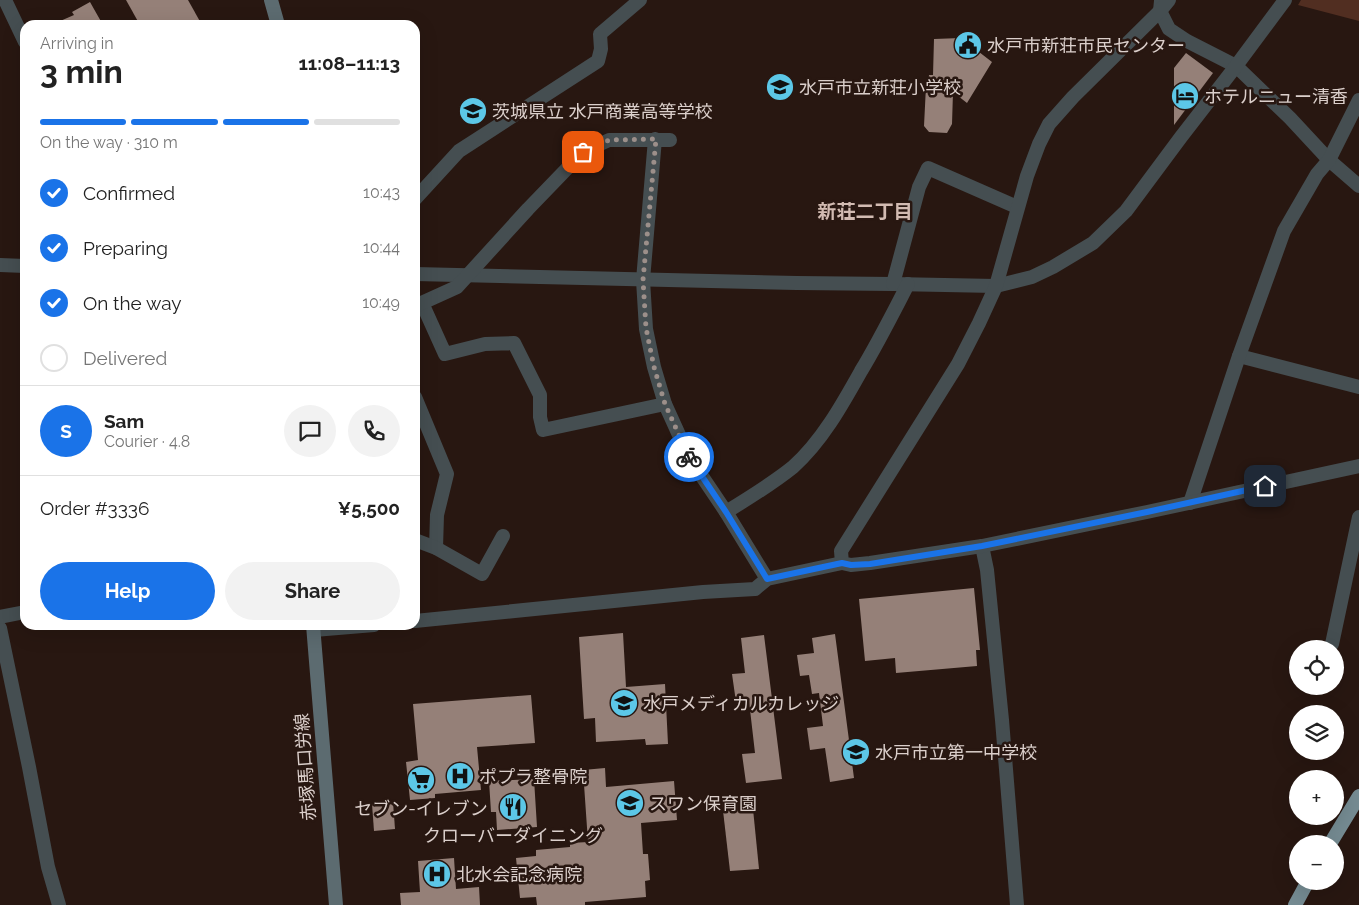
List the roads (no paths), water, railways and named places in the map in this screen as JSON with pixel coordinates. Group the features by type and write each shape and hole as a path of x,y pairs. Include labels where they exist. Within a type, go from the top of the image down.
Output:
{"highway":[{"path":"1335,835 1359,796"},
{"path":"1295,905 1303,890"}],"main road":[{"path":"271,0 277,20"},
{"name":"赤塚馬口労線","path":"313,630 336,905"}],"street":[{"path":"5,0 20,32"},
{"path":"420,194 459,151 598,61 601,49 600,34 640,0"},
{"path":"420,274 797,284 996,286 1032,277 1054,267 1093,243 1126,211 1285,0"},
{"path":"1163,4 1170,29 1187,41 1236,66 1290,118 1329,160 1359,186"},
{"path":"842,563 841,551 958,364 979,323 996,286 1027,176 1049,124 1163,4"},
{"path":"1190,503 1239,356 1284,232 1317,174 1329,160 1359,100"},
{"path":"656,139 643,280 646,328 654,367 665,404 689,457 726,512 767,579"},
{"path":"420,304 457,287 583,152 609,140 670,140"},
{"path":"893,284 919,187 928,168 1018,207"},
{"path":"0,265 20,266"},
{"path":"726,512 773,482 793,466 824,432 841,408 908,284"},
{"path":"420,309 445,354 485,344 514,343 540,395 540,417 543,430 665,404"},
{"path":"1239,356 1359,387"},
{"path":"420,409 447,474 437,515 436,548"},
{"path":"420,620 703,592 755,589 767,579 842,563 851,565 870,564 982,546 1359,466"},
{"path":"1333,640 1359,517"},
{"path":"420,542 436,548 482,574 504,536"},
{"path":"982,546 987,570 1017,905"},
{"path":"0,617 20,613"},
{"path":"0,628 48,867 58,905"}],"place":[{"name":"水戸市新荘市民センター","path":"968,45"},
{"name":"水戸市立新荘小学校","path":"780,87"},
{"name":"ホテルニュー清香","path":"1185,96"},
{"name":"茨城県立 水戸商業高等学校","path":"473,111"},
{"name":"水戸メディカルカレッジ","path":"624,703"},
{"name":"水戸市立第一中学校","path":"856,752"},
{"name":"ポプラ整骨院","path":"460,776"},
{"name":"セブン-イレブン","path":"421,780"},
{"name":"スワン保育園","path":"630,803"},
{"name":"クローバーダイニング","path":"513,807"},
{"name":"北水会記念病院","path":"437,874"}],"district":[{"name":"新荘二丁目","path":"865,211"}]}
